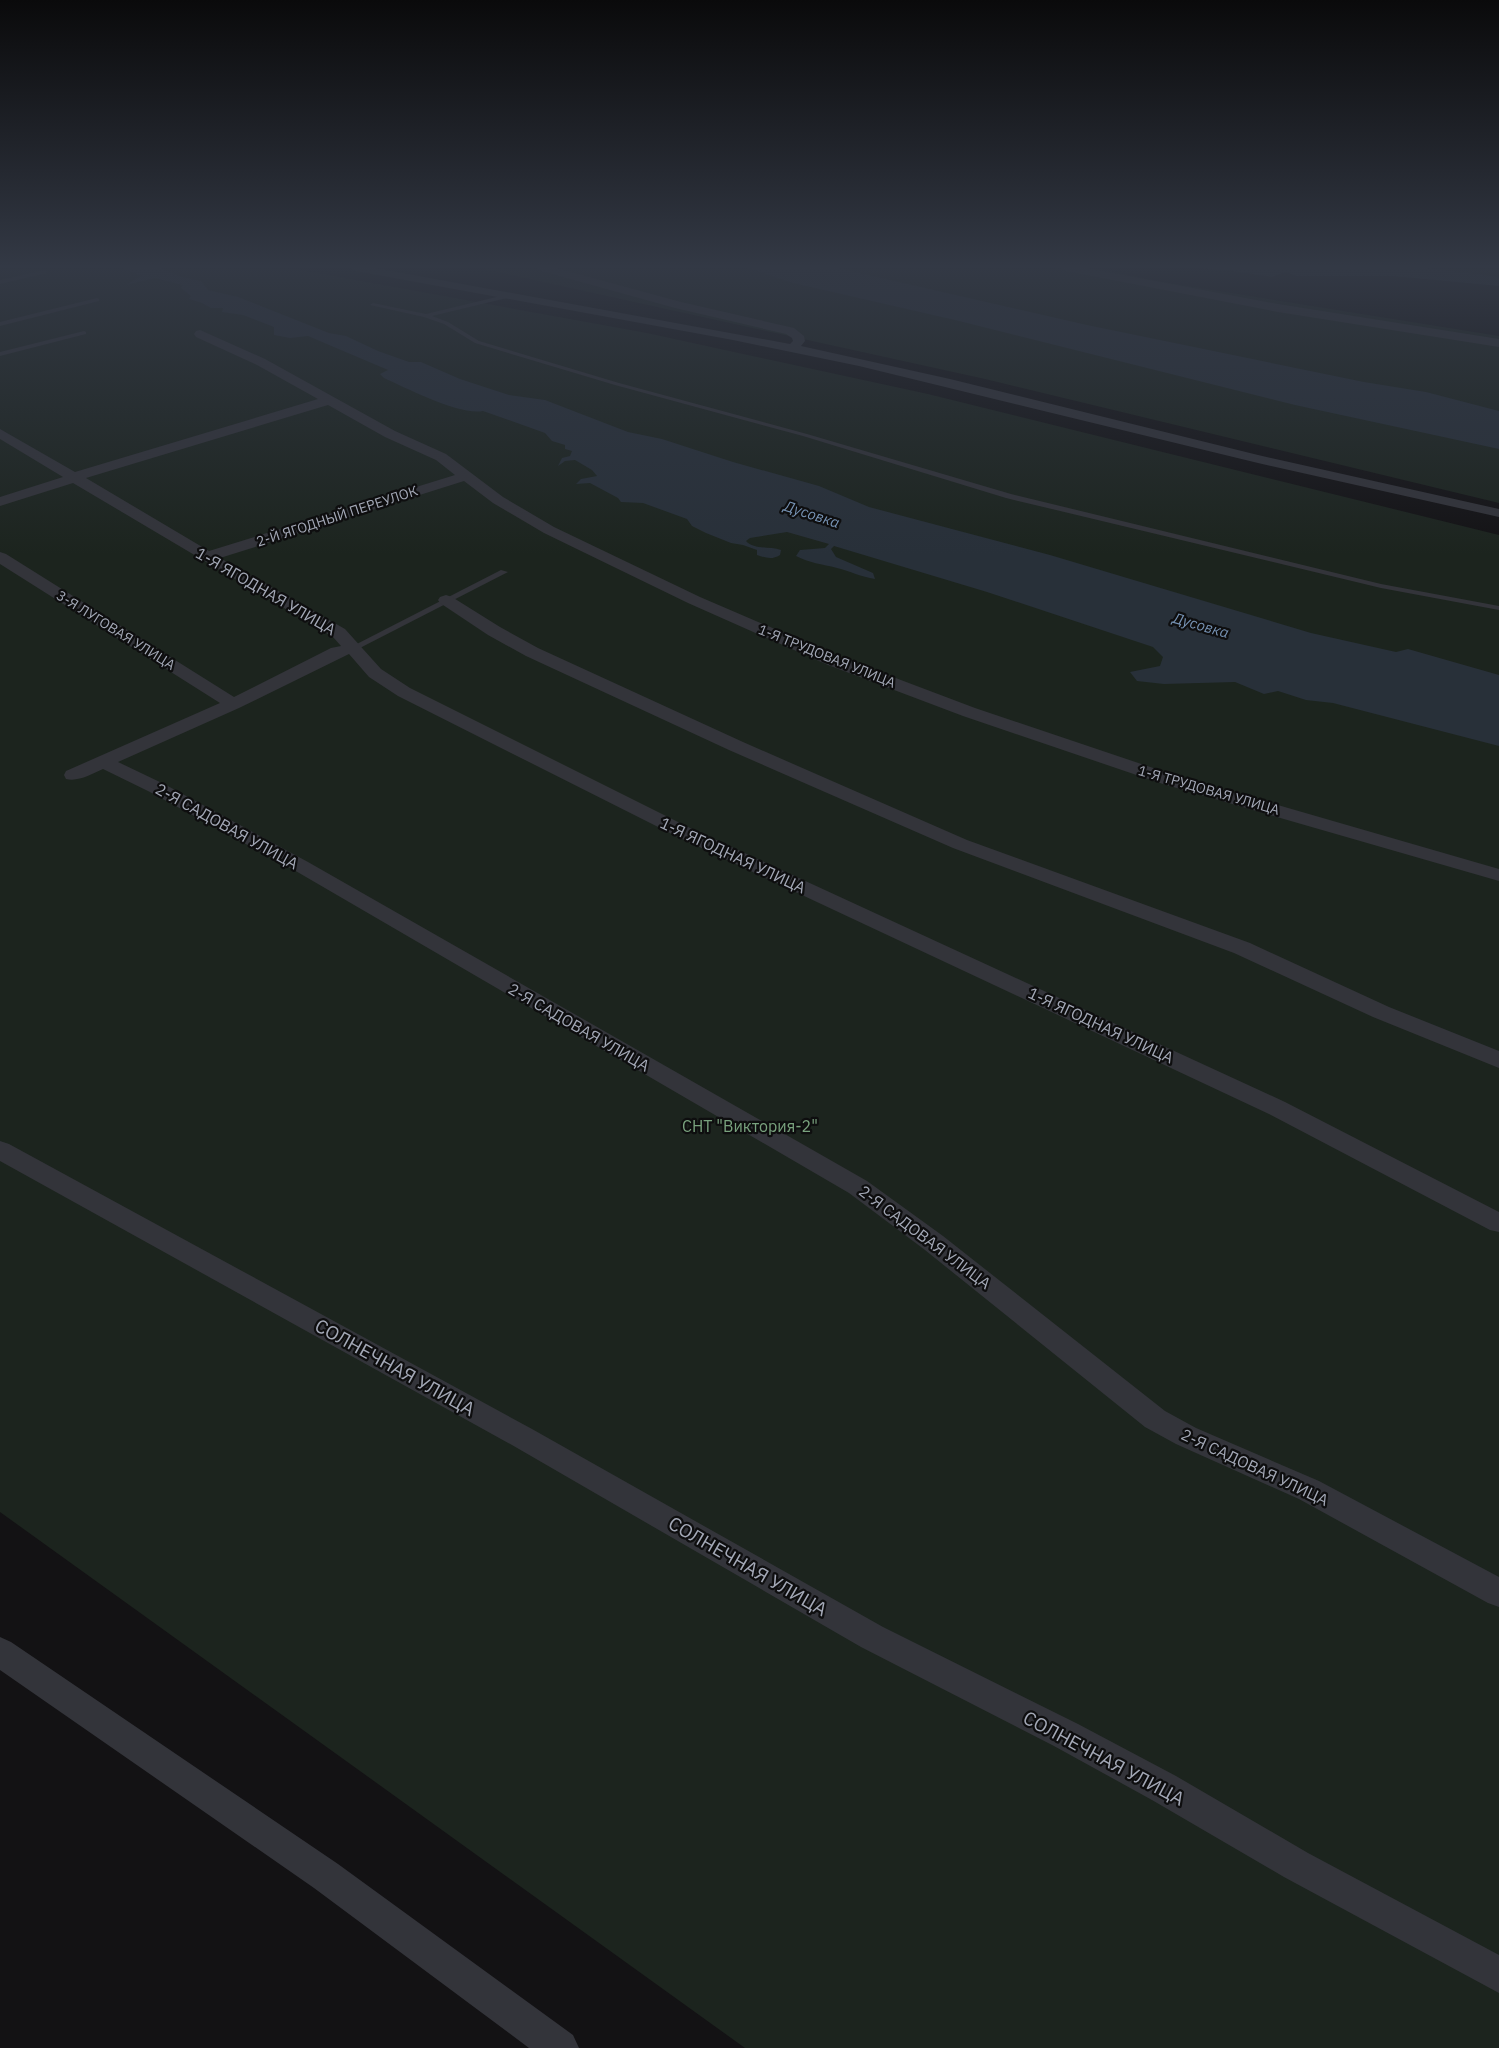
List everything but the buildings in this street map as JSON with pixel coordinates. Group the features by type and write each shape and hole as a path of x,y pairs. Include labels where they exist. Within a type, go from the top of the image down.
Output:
{"street":[{"name":"1-Я ТРУДОВАЯ УЛИЦА","path":"264,364 390,434 440,457 498,500 550,530 622,566 759,629 843,664 968,712 1170,780 1499,875"},
{"path":"864,364 943,381 1223,451 1499,513"},
{"path":"0,502 329,400"},
{"name":"1-Я ЯГОДНАЯ УЛИЦА","path":"0,433 73,478 339,633 375,673 404,692 681,831 1277,1108 1499,1223"},
{"name":"2-Й ЯГОДНЫЙ ПЕРЕУЛОК","path":"208,557 466,476"},
{"name":"3-Я ЛУГОВАЯ УЛИЦА","path":"0,557 233,704"},
{"path":"446,600 494,631 532,652 736,746 960,844 1242,948 1381,1012 1499,1060"},
{"path":"73,775 233,704 337,652 353,648"},
{"name":"2-Я САДОВАЯ УЛИЦА","path":"104,762 157,788 301,866 858,1187 906,1220 978,1276 1155,1419 1186,1436 1309,1490 1499,1593"},
{"name":"СОЛНЕЧНАЯ УЛИЦА","path":"0,1150 522,1437 872,1637 1066,1735 1164,1788 1296,1865 1499,1975"},
{"path":"0,1652 326,1876 560,2048"}],"lane":[{"path":"550,364 635,389 805,435 1001,494 1380,586 1499,608"},
{"path":"353,648 504,572"}],"green space":[{"name":"СНТ \"Виктория-2\"","path":"0,364 788,364 928,394 1499,535 1499,2048 745,2048 0,1512"},
{"path":"915,364 1499,364 1499,503"}],"water":[{"name":"Дусовка","path":"373,364 425,364 460,379 509,395 545,400 628,432 662,439 733,462 819,486 869,507 1050,555 1311,633 1396,652 1408,649 1499,675 1499,746 1333,703 1306,700 1278,691 1264,694 1235,682 1164,684 1137,681 1130,672 1160,666 1163,657 1153,647 987,592 834,546 831,549 836,557 873,573 875,579 806,560 796,556 800,550 825,548 829,544 787,532 750,538 746,541 753,546 781,550 780,555 774,558 757,555 757,550 731,543 706,533 692,526 687,519 643,503 621,502 618,498 590,483 576,484 581,479 597,476 592,470 575,460 565,461 558,466 562,458 570,456 572,451 565,449 565,445 552,441 545,433 483,411 461,409 419,394 384,378 380,374 388,370"},
{"path":"1129,364 1274,364 1364,382 1426,392 1499,411 1499,449 1295,405"}]}
